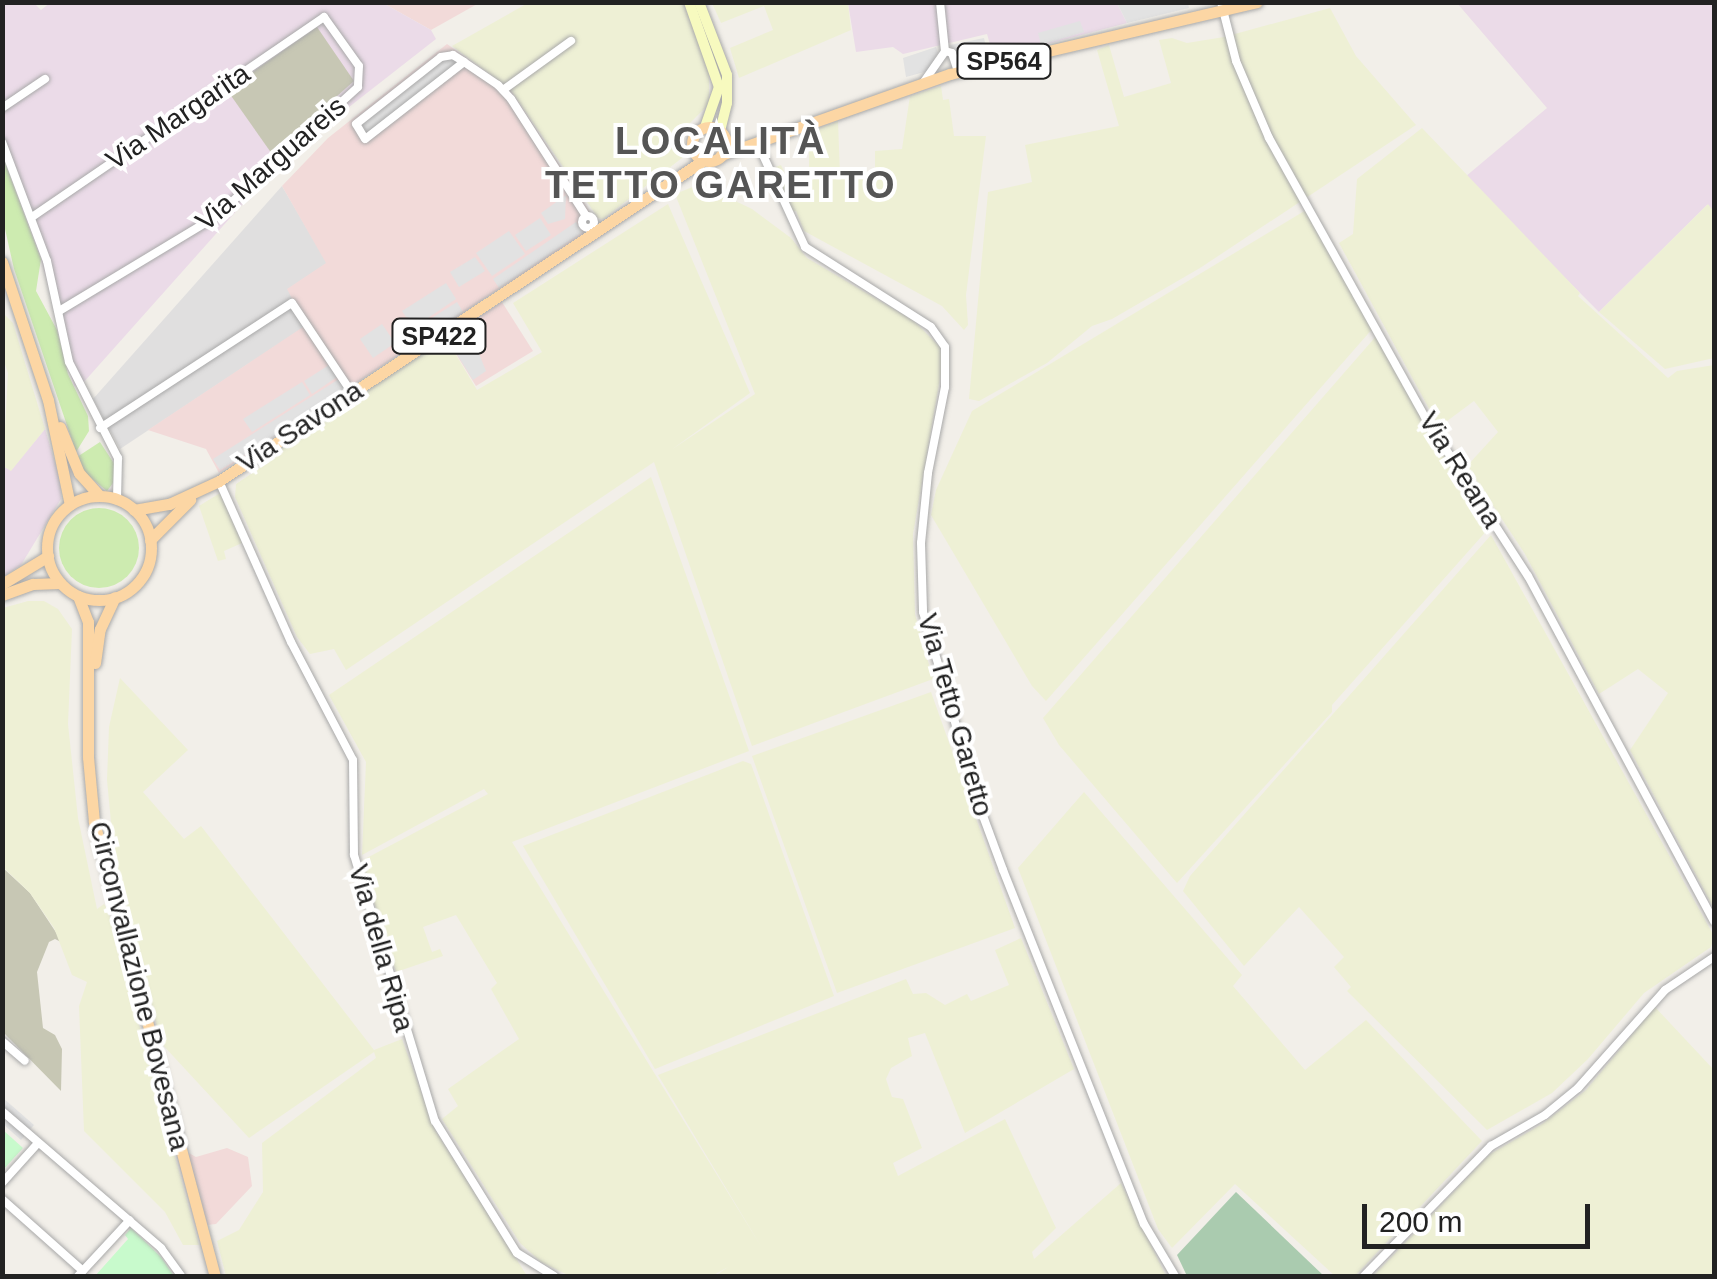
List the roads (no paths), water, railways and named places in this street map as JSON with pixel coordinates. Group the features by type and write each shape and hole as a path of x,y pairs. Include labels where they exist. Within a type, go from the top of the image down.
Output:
{"main road":[{"name":"SP564","path":"722,155 954,72 1222,6 1257,2"},
{"path":"705,127 722,134 722,155"},
{"name":"SP422","path":"693,149 696,133 705,127"},
{"name":"SP564","path":"722,134 757,142"},
{"path":"693,149 704,160"},
{"name":"Via Savona","path":"670,180 693,149"},
{"name":"SP422","path":"704,160 722,155"},
{"name":"Via Savona","path":"134,510 168,504 219,481 704,160"},
{"path":"2,262 63,445 79,473 100,496"},
{"path":"63,445 70,506"},
{"name":"Via Savona","path":"150,540 166,520 205,488"},
{"path":"100,496 117,500 134,510 150,540 145,572 115,597 78,596 60,583 48,556 52,528 70,506 100,496"},
{"path":"2,584 48,556"},
{"path":"2,595 33,584 60,583"},
{"name":"Circonvallazione Bovesana","path":"78,596 88,622 88,757 106,880 214,1276"},
{"name":"Circonvallazione Bovesana","path":"91,692 100,630 115,597"}],"street":[{"name":"SP422","path":"689,2 719,87 705,127"},
{"path":"699,2 726,76 722,134"},
{"path":"940,2 942,55 954,72"},
{"name":"Via Reana","path":"1222,6 1236,61 1269,138 1426,416 1528,576 1714,921"},
{"name":"Via Margarita","path":"32,217 324,16"},
{"name":"Via Marguareis","path":"59,311 215,218 358,87 359,66 324,16"},
{"path":"503,90 570,41"},
{"path":"464,62 365,140 356,124 441,57 453,55 464,62 503,90 586,216 594,219 593,230"},
{"path":"923,83 942,55"},
{"path":"2,108 45,79"},
{"path":"2,142 32,217 59,311 62,342 75,378 120,467 117,500"},
{"name":"Via Tetto Garetto","path":"757,142 805,248 931,327 945,347 945,387 928,473 921,542 923,612 973,788 1003,870 1144,1224 1175,1276"},
{"path":"100,428 292,303 352,393"},
{"name":"Via della Ripa","path":"219,481 291,642 352,760 354,855 435,1121 516,1253 554,1276"},
{"path":"1364,1276 1491,1146 1545,1115 1578,1088 1664,990 1714,957"},
{"path":"2,1041 24,1061"},
{"path":"2,1111 162,1248 181,1276"},
{"path":"2,1184 38,1144"},
{"path":"2,1199 81,1274 130,1220"}],"district":[{"name":"LOCALITÀ TETTO GARETTO","path":"721,164"}]}
